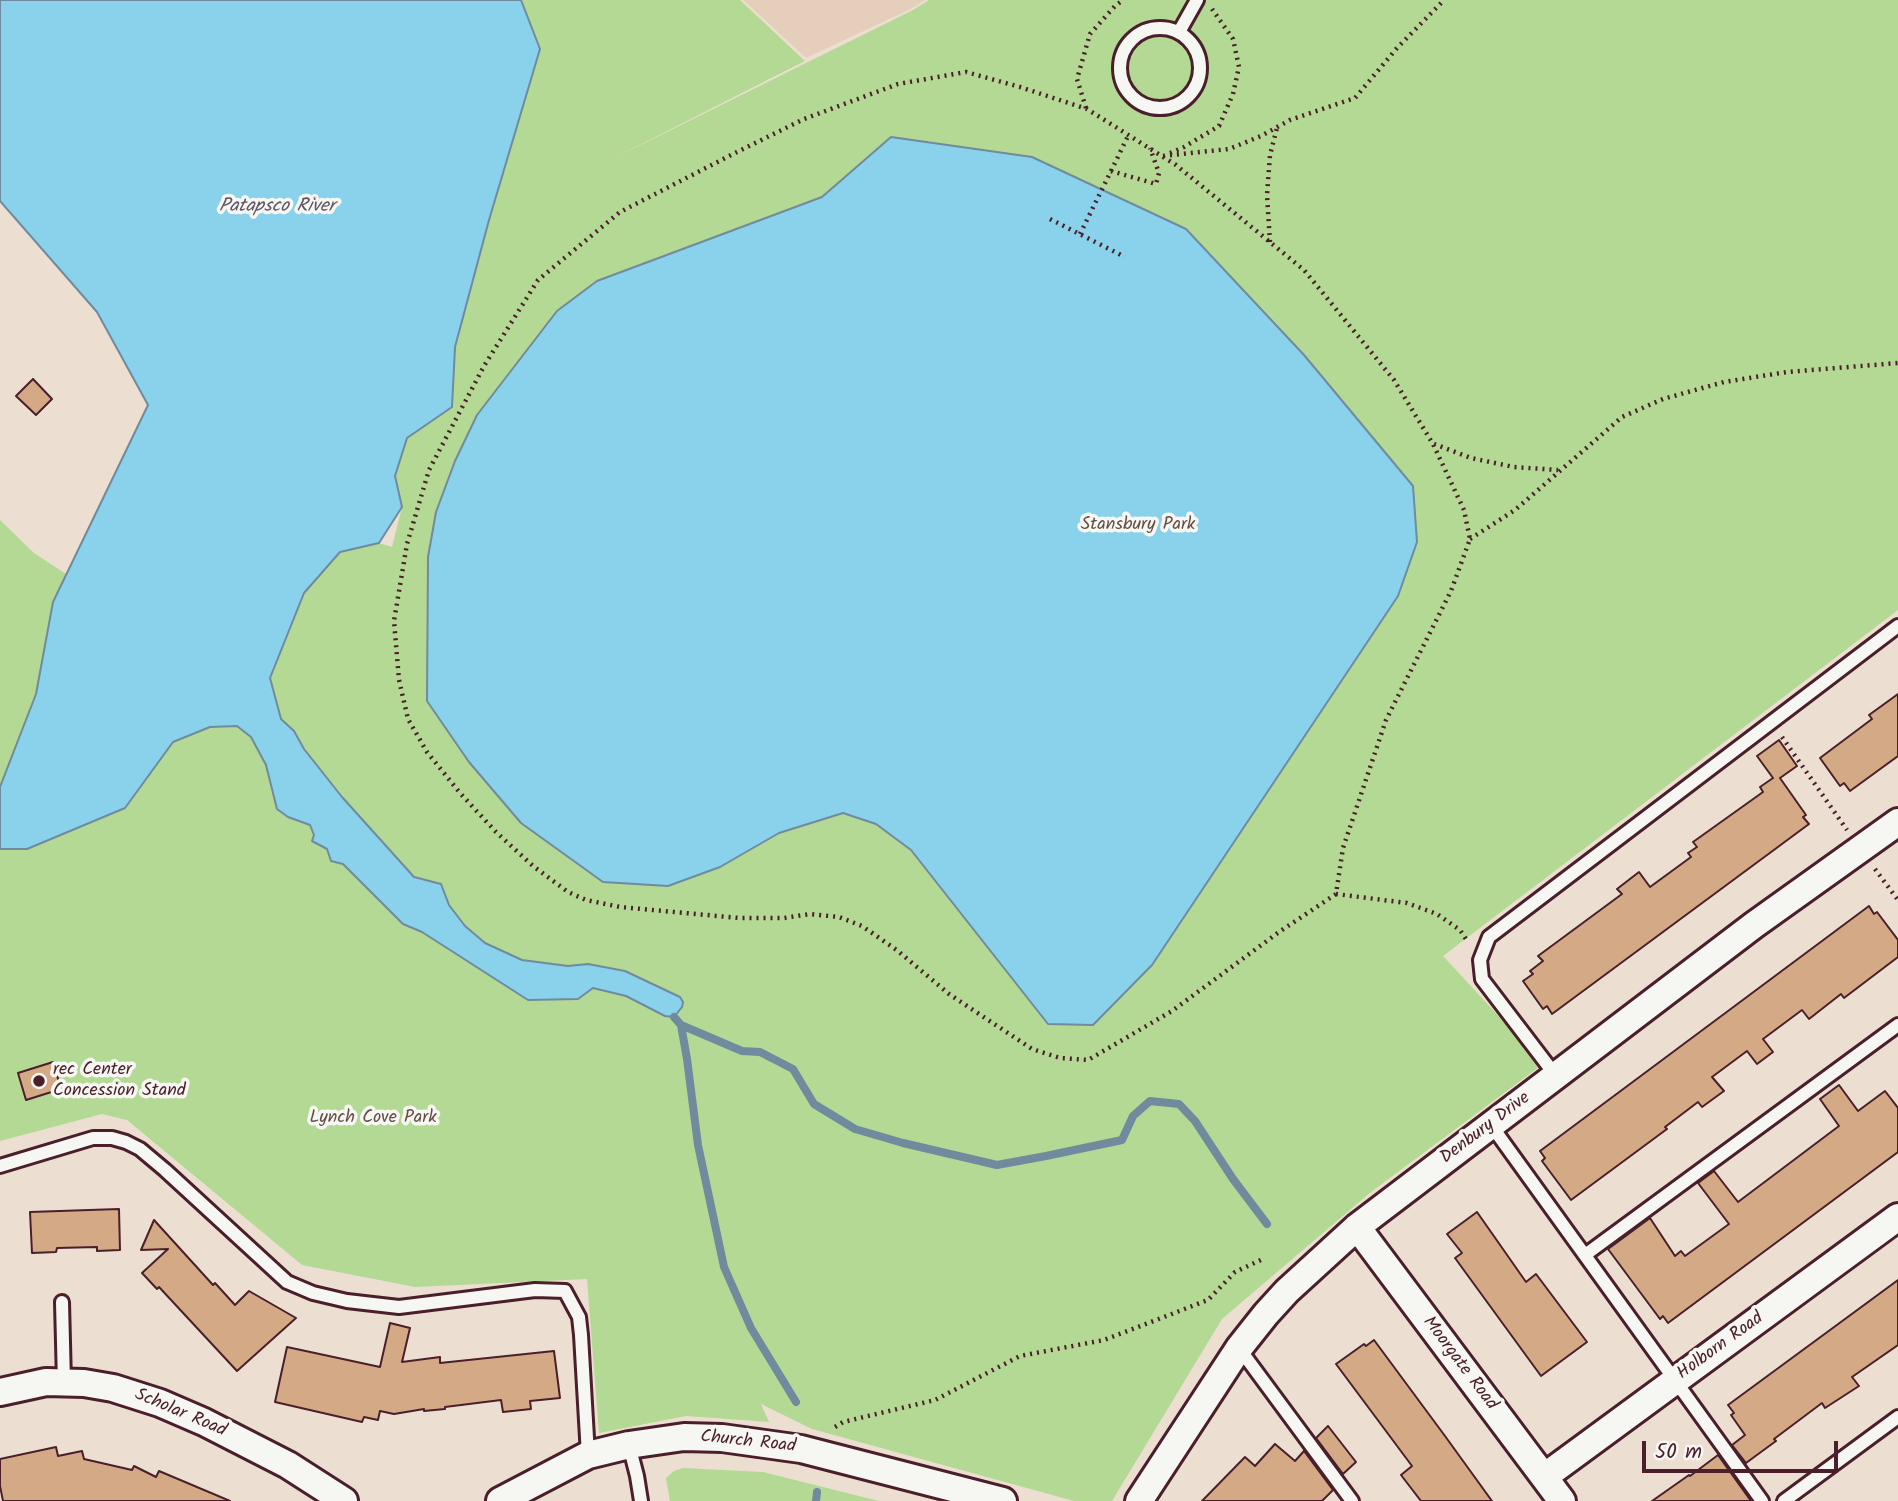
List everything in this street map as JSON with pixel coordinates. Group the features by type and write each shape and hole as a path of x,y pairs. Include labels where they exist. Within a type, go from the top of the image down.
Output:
{"street":[{"name":"Denbury Drive","path":"1139,1501 1239,1348 1266,1314 1287,1291 1357,1227 1743,934 1898,822"},
{"name":"Holborn Road","path":"1544,1476 1898,1217"},
{"name":"Moorgate Road","path":"1357,1227 1562,1501"},
{"name":"Scholar Road","path":"0,1392 46,1382 84,1383 113,1388 160,1403 204,1422 288,1465 344,1501"},
{"name":"Church Road","path":"500,1501 588,1455 629,1445 684,1437 776,1444 825,1454 1003,1501"}],"lane":[{"path":"1179,32 1201,2"},
{"path":"1154,28 1179,32 1193,43 1200,59 1200,76 1193,92 1172,107 1154,108 1138,102 1122,81 1120,64 1125,47 1137,34 1154,28"},
{"path":"1556,1076 1482,979 1480,960 1489,937 1898,626"},
{"path":"1585,1255 1898,1024"},
{"path":"1491,1125 1762,1501"},
{"path":"0,1166 93,1138 112,1138 126,1142 140,1149 165,1170 287,1282 313,1293 347,1301 399,1307 535,1290 565,1291 579,1317 588,1455"},
{"path":"62,1302 64,1383"},
{"path":"1239,1348 1352,1501"},
{"path":"1784,1501 1898,1417"},
{"path":"629,1445 641,1501"}],"path":[{"path":"1087,109 1077,79 1090,34 1123,0"},
{"path":"1163,156 1229,149 1290,121 1355,97 1397,48 1444,0"},
{"path":"1163,156 1219,127 1233,94 1238,68 1233,39 1212,9 1201,2"},
{"path":"1336,894 1343,848 1386,720 1451,591 1470,539 1464,510 1433,444 1394,380 1304,270 1176,165 1087,109 1020,87 966,72 898,84 804,119 620,212 538,280 484,366 429,470 408,544 394,621 399,680 408,719 427,752 496,832 533,866 568,892 586,900 620,907 692,915 739,918 784,918 810,914 839,916 862,926 898,951 949,994 997,1028 1032,1049 1060,1058 1088,1060 1118,1044 1172,1011 1279,932 1336,894 1407,903 1437,914 1460,930 1480,960"},
{"path":"1270,243 1267,195 1270,155 1277,128"},
{"path":"1080,234 1129,134"},
{"path":"1111,171 1156,184 1160,173 1150,148"},
{"path":"1050,219 1125,257"},
{"path":"1470,539 1515,510 1622,417 1663,399 1724,382 1787,372 1898,363"},
{"path":"1433,444 1514,467 1559,471"},
{"path":"1772,722 1898,900"},
{"path":"835,1427 844,1422 935,1400 1020,1356 1104,1340 1208,1300 1235,1272 1263,1259"}],"shaded area":[{"path":"743,0 925,0 806,58"}],"green space":[{"name":"Stansbury Park","path":"522,0 740,0 805,61 608,161 929,0 1898,0 1898,610 1443,956 1543,1064 1371,1192 1222,1319 1112,1501 1074,1501 812,1429 761,1404 769,1422 686,1416 599,1433 587,1279 415,1287 302,1265 127,1120 102,1114 0,1141 0,849 27,849 125,808 173,742 210,727 237,726 251,737 266,765 272,793 288,817 310,825 314,835 312,841 327,849 403,924 422,932 528,1000 592,988 626,996 665,1016 588,964 568,966 522,960 485,943 465,926 449,905 441,884 414,877 342,797 304,749 293,731 281,719 270,678 304,593 340,552 379,543 392,547 402,507 395,476 407,438 452,407 455,347 489,220 540,50"},
{"path":"0,520 34,553 66,574 53,602 36,694 0,787"},
{"path":"683,1468 763,1472 879,1501 670,1501 666,1478"}],"water":[{"name":"Patapsco River","path":"0,0 521,0 540,49 489,220 455,347 452,407 407,438 395,476 402,507 379,543 340,552 304,593 270,678 281,719 294,731 304,749 342,797 414,877 441,884 449,905 465,926 485,943 522,960 568,966 588,964 625,971 680,997 682,1007 674,1017 665,1016 626,996 593,988 578,999 528,1000 422,932 403,924 343,864 331,861 327,849 312,841 314,835 310,825 288,817 277,809 266,765 251,737 237,726 210,727 173,742 125,808 27,849 0,849 0,787 36,694 53,602 148,405 97,312 0,201"},
{"path":"891,137 1032,157 1186,229 1304,355 1413,486 1417,542 1398,596 1152,965 1093,1025 1048,1024 911,850 876,824 843,813 779,833 720,867 668,886 603,882 521,823 469,762 427,701 428,557 436,512 455,461 477,415 557,311 597,281 822,197"}],"building":[{"path":"33,379 52,399 36,415 16,396"},
{"path":"1898,694 1898,756 1850,791 1844,783 1840,786 1820,758 1872,719 1869,715"},
{"path":"1779,740 1797,766 1780,778 1806,815 1803,817 1809,824 1552,1014 1547,1006 1543,1009 1523,981 1533,974 1530,971 1543,961 1538,956 1622,894 1617,889 1639,872 1650,887 1691,857 1688,853 1697,847 1693,842 1763,792 1760,787 1773,778 1757,756"},
{"path":"1869,906 1874,914 1877,912 1898,940 1898,957 1844,998 1841,994 1809,1019 1802,1010 1763,1039 1773,1052 1757,1064 1747,1051 1712,1077 1724,1091 1702,1107 1698,1102 1665,1127 1667,1129 1571,1200 1542,1161 1545,1158 1540,1151"},
{"name":"rec Center Concession Stand","path":"53,1062 61,1089 26,1100 18,1073"},
{"path":"1839,1085 1858,1111 1885,1091 1898,1108 1898,1152 1668,1323 1663,1316 1660,1319 1608,1249 1650,1218 1675,1256 1681,1251 1685,1256 1729,1224 1698,1183 1714,1171 1738,1202 1839,1126 1820,1099"},
{"path":"119,1209 120,1250 97,1251 97,1247 57,1248 56,1252 32,1253 30,1212"},
{"path":"1477,1212 1526,1282 1536,1274 1587,1342 1541,1376 1455,1258 1462,1253 1447,1234"},
{"path":"154,1220 213,1285 215,1283 235,1305 249,1291 296,1318 237,1371 159,1287 157,1289 142,1273 168,1249 141,1250"},
{"path":"1898,1280 1898,1345 1852,1377 1859,1386 1825,1408 1822,1403 1746,1463 1732,1445 1745,1435 1731,1415 1734,1413 1728,1405"},
{"path":"390,1323 410,1328 402,1362 440,1357 440,1363 554,1351 560,1398 530,1401 531,1409 503,1412 501,1400 394,1414 380,1411 378,1420 364,1417 362,1422 275,1402 287,1347 380,1367"},
{"path":"1374,1340 1492,1501 1421,1501 1401,1475 1412,1466 1336,1364"},
{"path":"1328,1426 1356,1462 1343,1474 1316,1438"},
{"path":"1275,1444 1295,1461 1304,1451 1333,1490 1322,1501 1202,1501 1245,1457 1255,1466"},
{"path":"56,1447 58,1456 82,1451 84,1459 132,1470 134,1466 156,1477 159,1471 230,1501 3,1501 0,1459"},
{"path":"1718,1455 1751,1501 1652,1501 1690,1476"}],"waterway":[{"path":"674,1017 681,1025 698,1145 724,1267 751,1328 796,1402"},
{"path":"681,1025 742,1051 760,1052 793,1069 814,1104 855,1129 997,1165 1122,1140 1133,1116 1150,1101 1179,1104 1195,1121 1267,1224"},
{"path":"816,1501 817,1492"}],"place":[{"name":"rec Center Concession Stand","path":"39,1081"}],"park label":[{"name":"Lynch Cove Park","path":"373,1119"}]}
